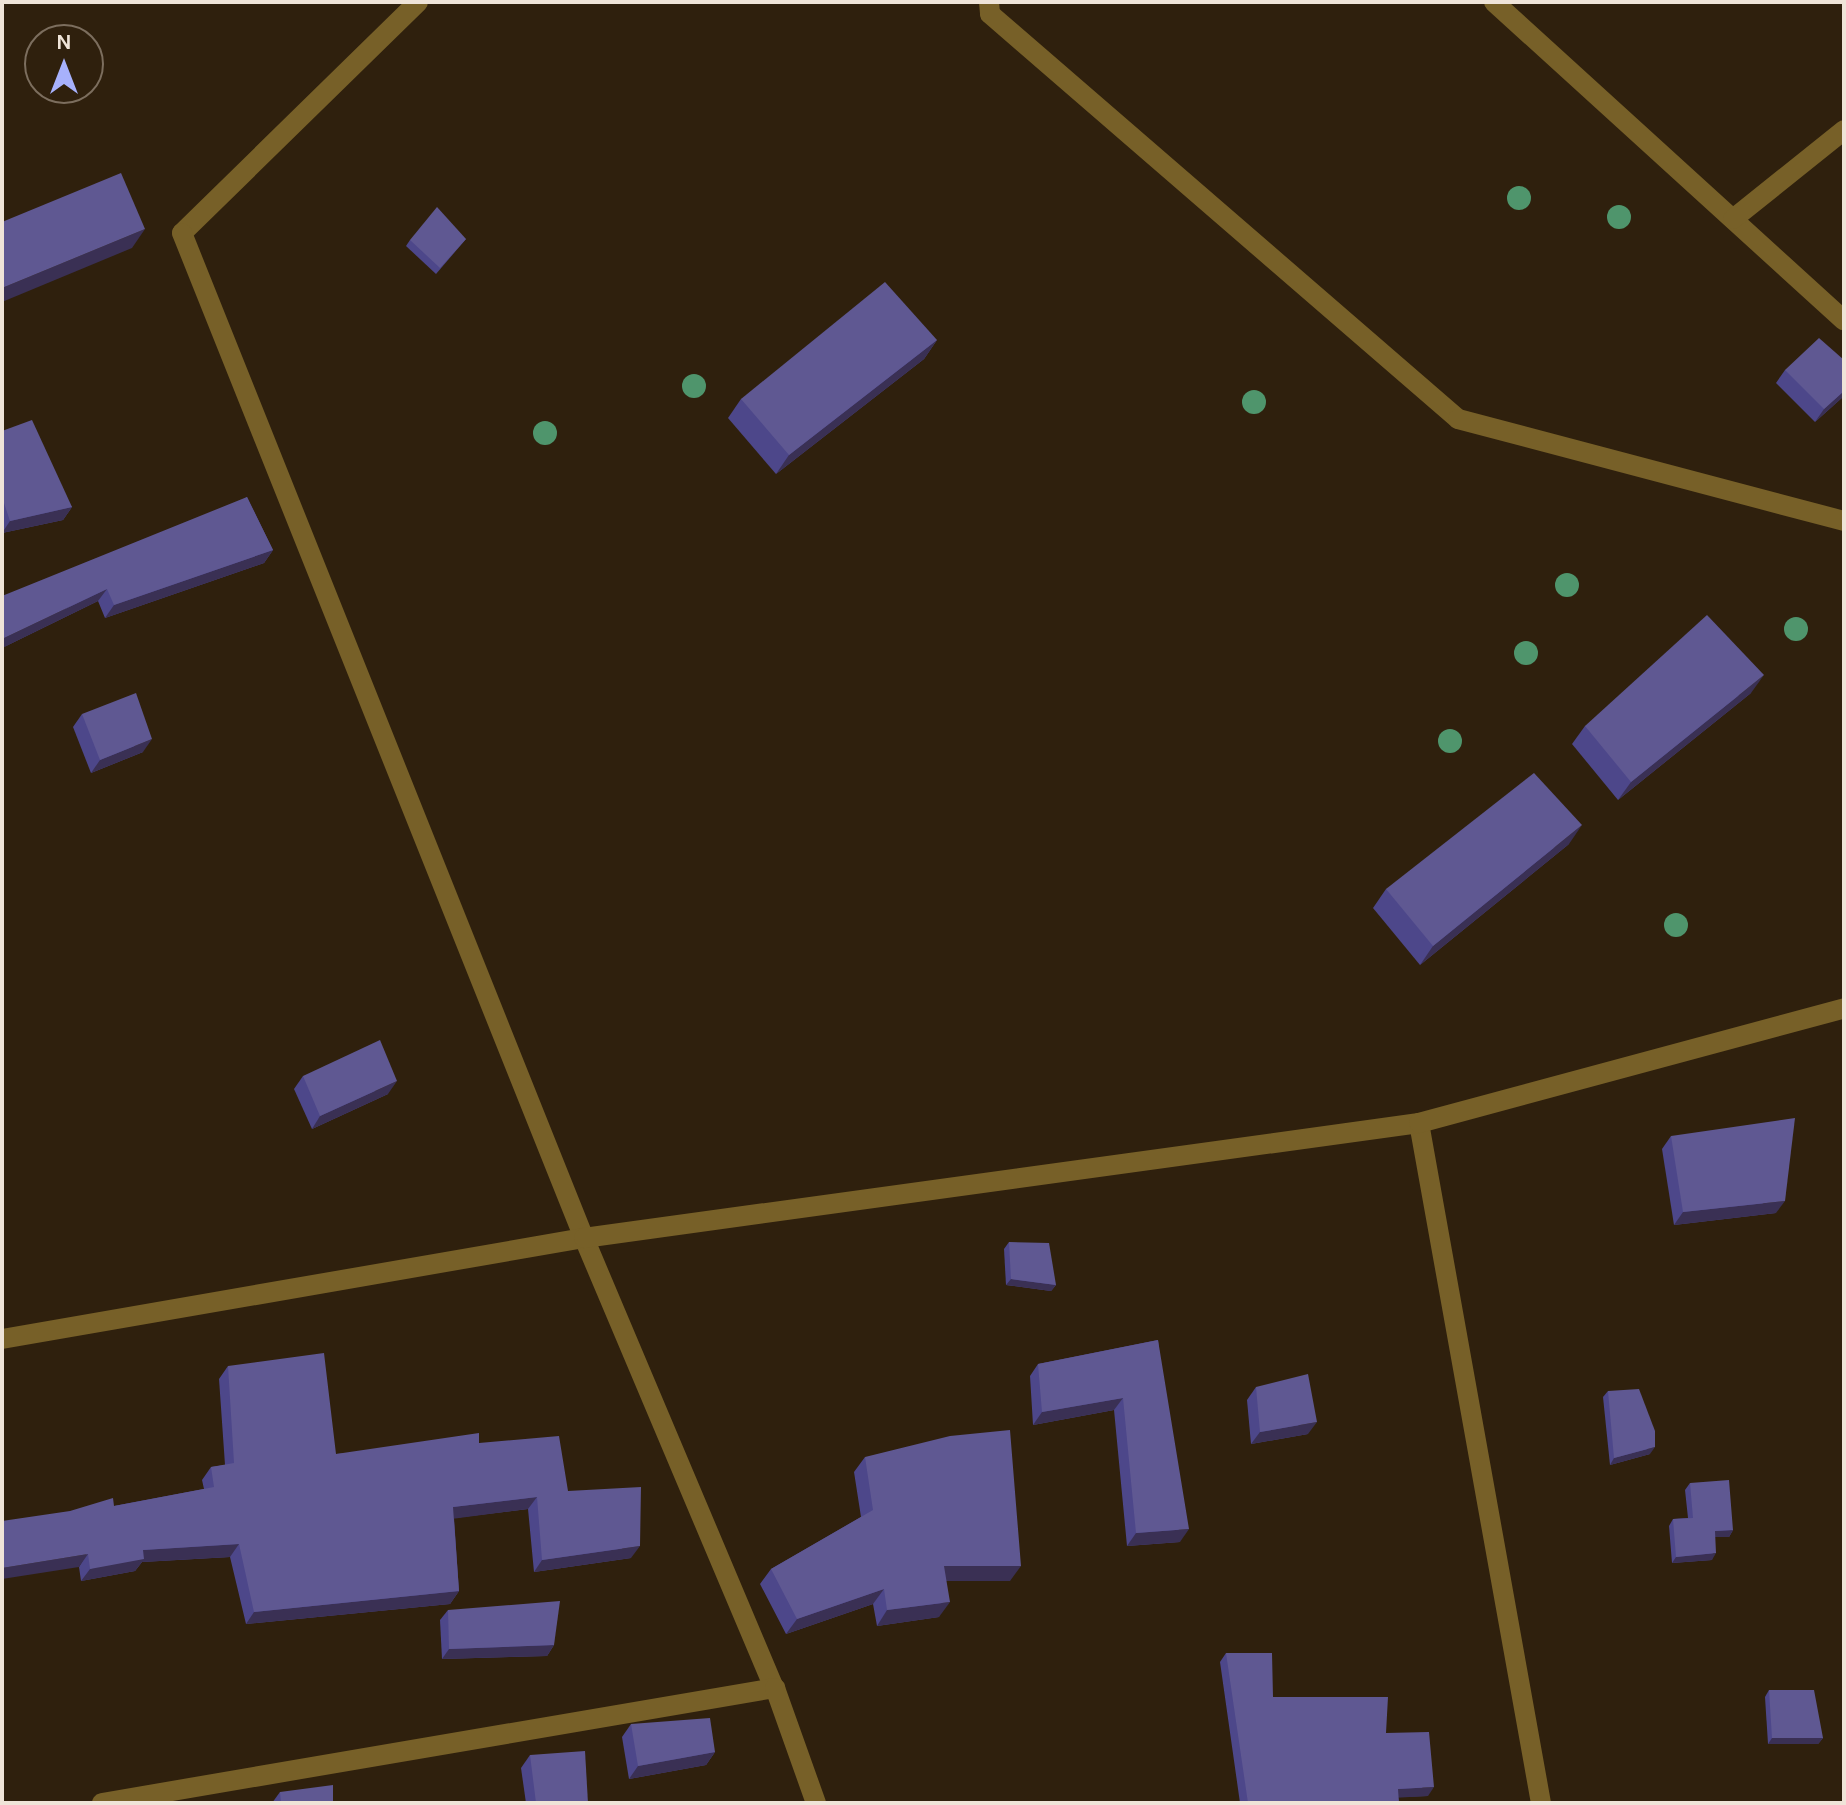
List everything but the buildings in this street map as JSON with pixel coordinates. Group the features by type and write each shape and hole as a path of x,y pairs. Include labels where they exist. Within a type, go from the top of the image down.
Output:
{"street":[{"path":"418,2 182,233 584,1238 774,1688 816,1803"},
{"path":"989,2 990,14 1458,419 1844,521"},
{"path":"1494,2 1844,320"},
{"path":"1733,219 1844,130"},
{"path":"2,1339 584,1238 1419,1123 1844,1008"},
{"path":"1419,1123 1541,1803"},
{"path":"102,1803 774,1688"}]}
